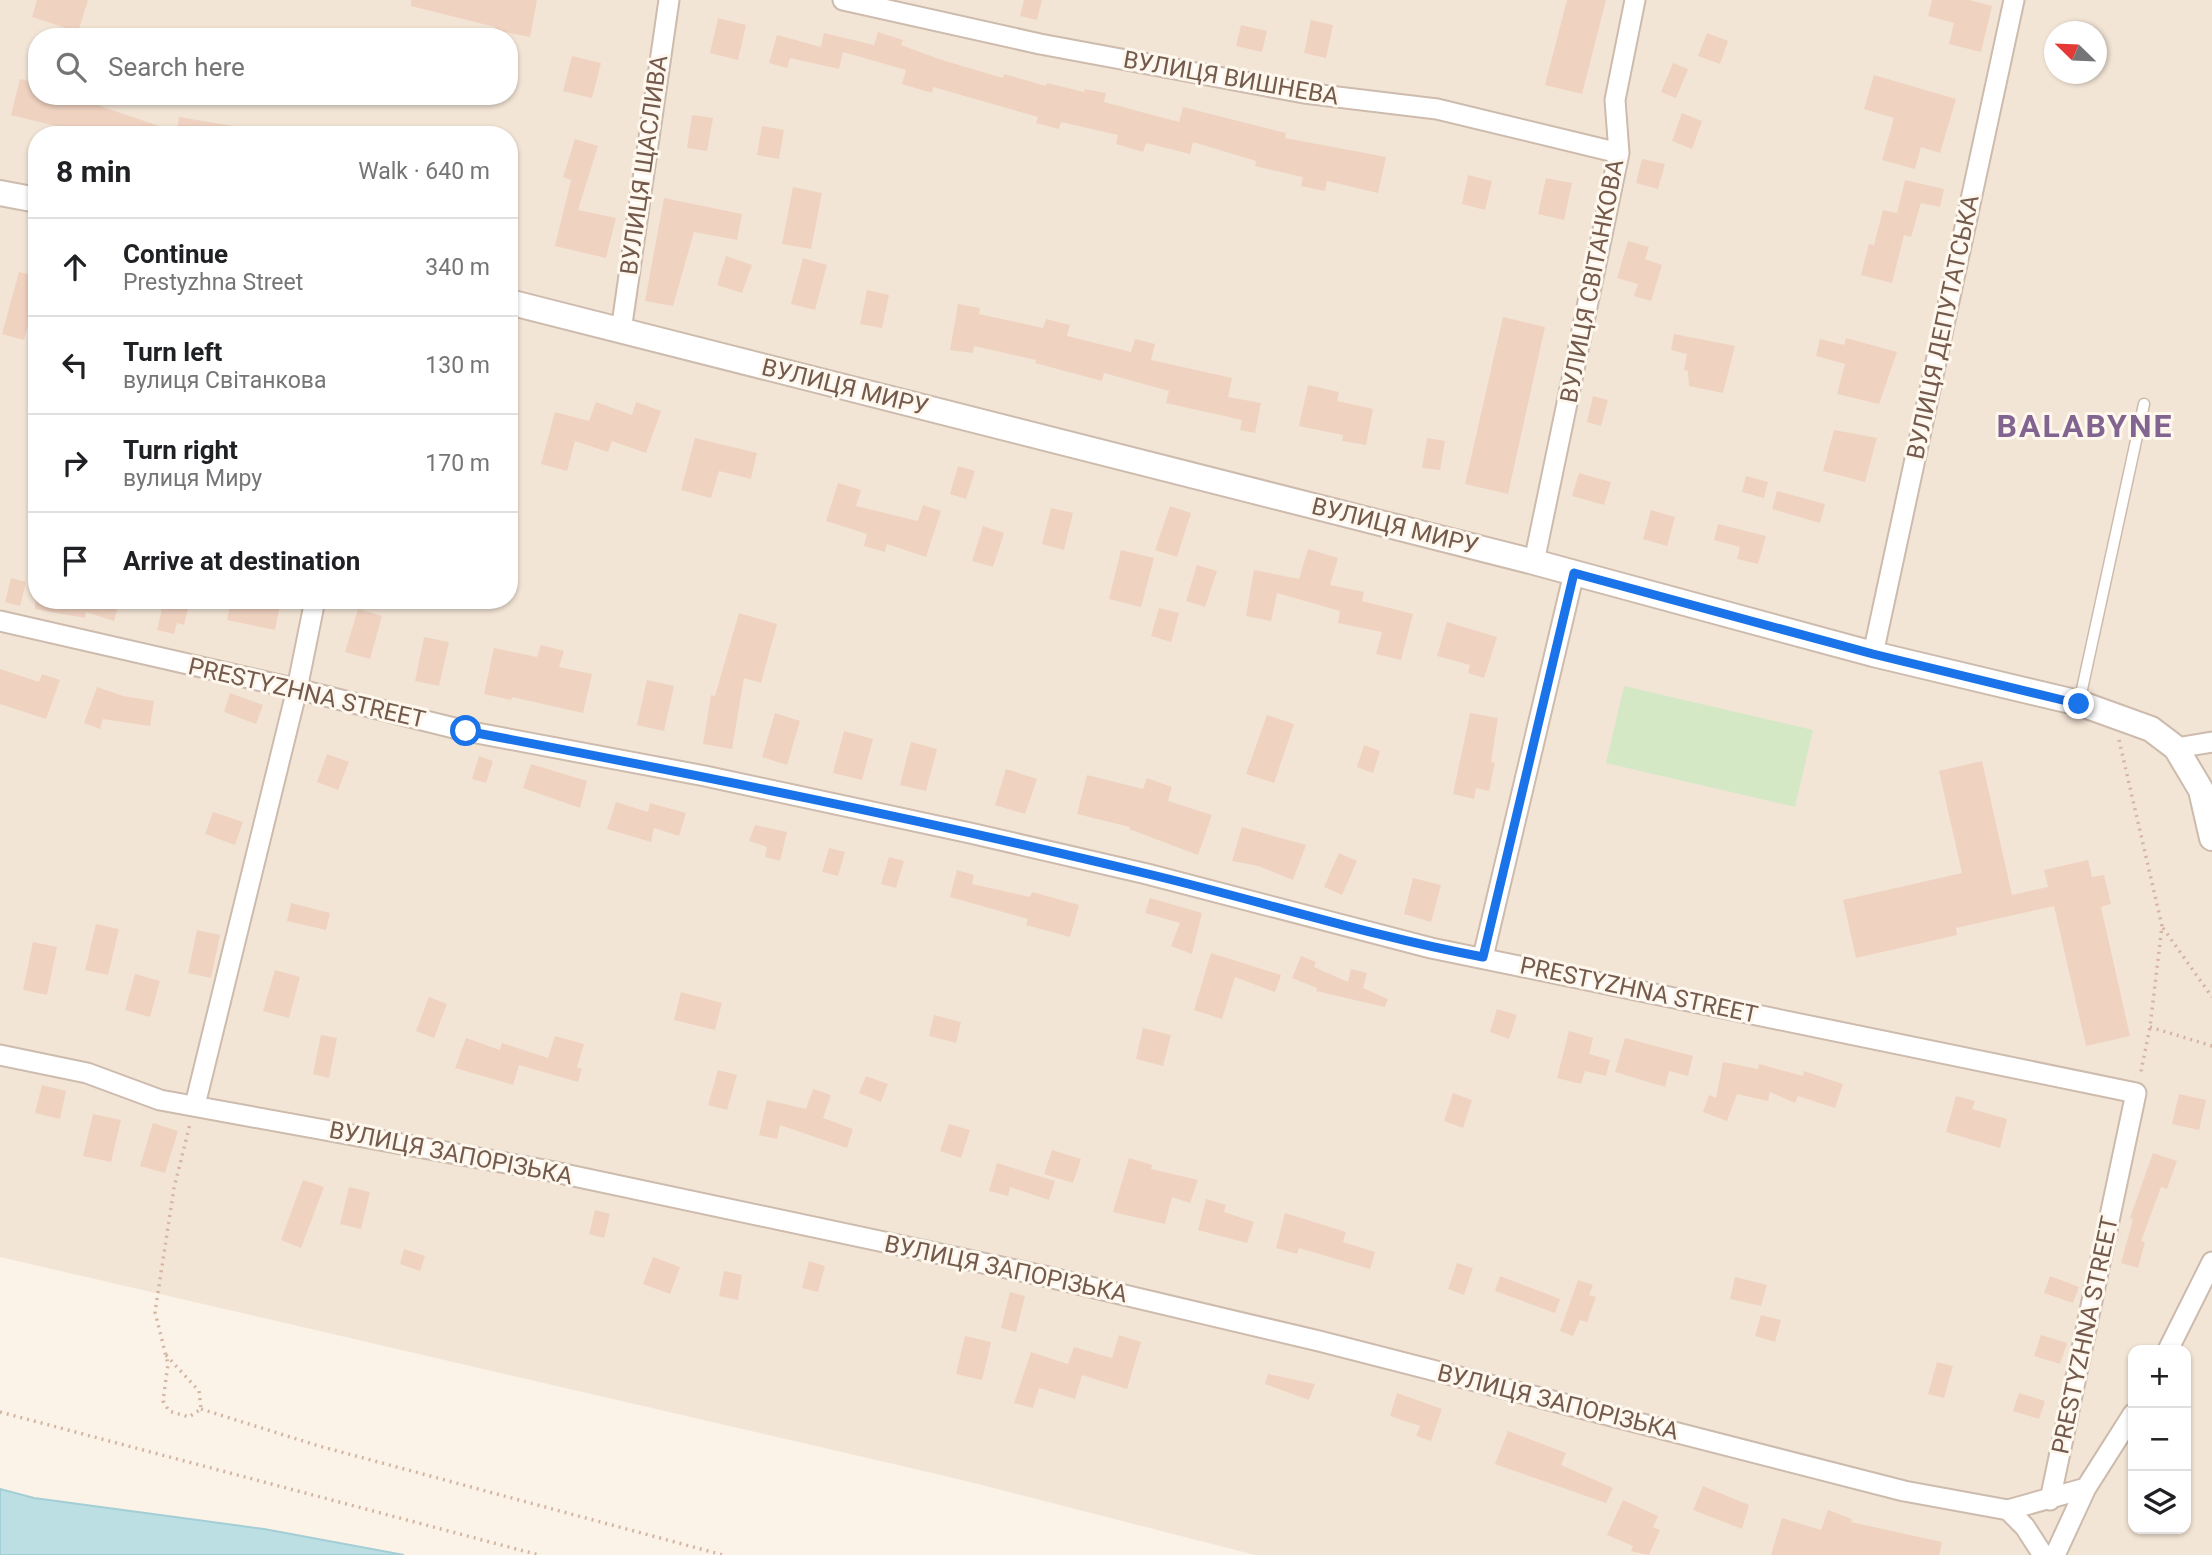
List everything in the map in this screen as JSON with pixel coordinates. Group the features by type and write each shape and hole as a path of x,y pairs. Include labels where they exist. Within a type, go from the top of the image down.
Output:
{"street":[{"name":"ВУЛИЦЯ ЩАСЛИВА","path":"621,331 669,0"},
{"name":"ВУЛИЦЯ ВИШНЕВА","path":"843,0 1040,44 1304,93 1437,109 1619,153"},
{"name":"ВУЛИЦЯ СВІТАНКОВА","path":"1534,562 1619,153 1615,100 1636,0"},
{"name":"ВУЛИЦЯ ДЕПУТАТСЬКА","path":"1873,654 2014,0"},
{"path":"0,193 28,198"},
{"name":"ВУЛИЦЯ МИРУ","path":"518,304 1534,562 1873,654 2079,704 2151,729 2176,748 2201,790 2212,838"},
{"path":"1483,957 1574,573"},
{"path":"195,1105 297,689 313,609"},
{"name":"PRESTYZHNA STREET","path":"0,621 466,731 705,776 970,832 1147,874 1431,948 2136,1093 2050,1500"},
{"path":"2176,748 2212,742"},
{"name":"ВУЛИЦЯ ЗАПОРІЗЬКА","path":"0,1055 86,1073 160,1100 550,1171 1044,1276 1332,1344 1905,1491 2008,1510"},
{"path":"2170,1345 2212,1262"},
{"path":"2055,1555 2086,1488 2128,1422"},
{"path":"2008,1510 2086,1488"},
{"path":"2008,1510 2025,1527 2043,1555"}],"lane":[{"path":"2079,704 2144,404"}],"path":[{"path":"2113,715 2162,926 2150,1027 2136,1093"},
{"path":"2162,926 2212,997"},
{"path":"2150,1027 2212,1046"},
{"path":"195,1105 174,1188 155,1312 169,1364 163,1401 169,1411 189,1417 201,1409"},
{"path":"166,1355 200,1391 201,1409"},
{"path":"201,1409 318,1446 723,1555"},
{"path":"0,1412 324,1495 539,1555"}],"shaded area":[{"path":"0,0 2212,0 2212,1555 1255,1555 958,1479 0,1257"}],"green space":[{"path":"1624,686 1813,730 1795,807 1606,763"}],"water":[{"path":"0,1489 34,1498 264,1529 404,1555 0,1555"}],"building":[{"path":"37,0 88,0 79,28 66,28 32,17"},
{"path":"411,0 537,0 530,37 518,35 518,28 495,28 411,6"},
{"path":"1024,0 1042,0 1037,20 1020,16"},
{"path":"1567,0 1606,0 1582,94 1545,85"},
{"path":"1932,0 1969,0 1992,6 1981,52 1949,44 1954,23 1928,16"},
{"path":"718,18 746,25 738,60 710,53"},
{"path":"1311,20 1333,25 1326,58 1304,53"},
{"path":"1241,25 1267,31 1262,52 1236,46"},
{"path":"878,32 903,40 901,45 942,60 1003,78 1004,74 1046,86 1047,83 1084,92 1085,89 1106,93 1104,102 1179,122 1183,107 1286,133 1285,138 1386,157 1378,193 1327,181 1325,191 1301,186 1303,177 1255,166 1256,161 1193,142 1190,154 1146,143 1143,152 1116,144 1118,135 1061,122 1059,129 1036,123 1038,117 933,87 932,93 902,84 906,70 843,52 839,69 790,58 787,68 769,63 777,35 821,47 824,33 874,45"},
{"path":"1707,33 1728,41 1720,64 1698,56"},
{"path":"572,56 601,63 592,98 563,91"},
{"path":"1673,63 1688,69 1676,98 1661,92"},
{"path":"1874,75 1956,99 1940,153 1921,147 1915,169 1882,160 1894,118 1864,109"},
{"path":"20,79 28,81 28,105 100,105 159,126 56,126 11,115"},
{"path":"1682,113 1702,121 1692,149 1672,141"},
{"path":"692,115 713,118 707,151 687,148"},
{"path":"179,117 233,126 178,126"},
{"path":"762,126 784,130 779,159 757,155"},
{"path":"575,139 598,146 578,210 616,218 606,258 555,246 571,180 563,177"},
{"path":"1642,159 1665,164 1658,189 1636,183"},
{"path":"1468,175 1492,181 1485,210 1462,204"},
{"path":"1546,178 1572,183 1564,220 1538,214"},
{"path":"1905,180 1944,189 1940,207 1921,203 1911,237 1904,235 1892,283 1861,275 1869,244 1874,245 1883,210 1897,213"},
{"path":"793,187 822,193 811,249 782,244"},
{"path":"664,198 742,214 737,240 694,232 673,306 645,301"},
{"path":"1628,241 1649,247 1645,259 1662,265 1651,301 1634,296 1638,284 1617,278"},
{"path":"726,256 752,265 742,293 717,285"},
{"path":"803,258 827,265 815,310 791,304"},
{"path":"19,272 28,274 28,325 24,340 2,334"},
{"path":"867,290 889,295 882,328 860,324"},
{"path":"958,304 980,308 979,314 1043,328 1046,319 1070,325 1067,336 1131,352 1135,339 1155,344 1151,360 1232,378 1228,397 1261,403 1255,433 1240,430 1242,420 1166,403 1169,391 1104,373 1102,381 1035,363 1036,360 974,346 973,353 950,350"},
{"path":"1503,317 1545,327 1508,494 1465,484"},
{"path":"1674,334 1735,346 1723,393 1689,386 1688,371 1684,370 1687,354 1671,350"},
{"path":"1846,338 1897,352 1879,404 1837,394 1845,364 1816,356 1820,339 1844,345"},
{"path":"1308,385 1339,392 1337,401 1373,409 1366,445 1342,441 1343,435 1299,426"},
{"path":"1593,396 1608,400 1601,426 1587,422"},
{"path":"596,402 632,415 636,402 661,411 646,453 612,441 608,452 575,441 567,471 541,464 555,412 589,421"},
{"path":"1834,430 1877,438 1865,482 1823,471"},
{"path":"695,438 757,453 751,479 719,471 711,498 681,490"},
{"path":"1427,438 1445,441 1440,470 1422,468"},
{"path":"958,466 975,471 966,499 950,494"},
{"path":"1579,473 1611,482 1604,505 1572,496"},
{"path":"1746,476 1768,482 1764,498 1742,492"},
{"path":"838,483 861,490 856,506 918,521 923,505 941,511 926,557 887,544 885,552 864,546 867,534 826,521"},
{"path":"1777,491 1825,504 1820,523 1772,509"},
{"path":"1170,506 1191,513 1177,557 1155,550"},
{"path":"1051,508 1073,513 1064,550 1042,544"},
{"path":"1651,510 1675,517 1667,546 1643,539"},
{"path":"1718,524 1766,536 1758,564 1737,559 1740,547 1714,540"},
{"path":"983,526 1004,533 993,567 972,561"},
{"path":"1308,549 1338,558 1330,585 1364,592 1362,601 1413,614 1401,660 1376,654 1382,632 1338,623 1340,611 1277,593 1271,621 1246,616 1254,570 1299,579"},
{"path":"1121,550 1154,558 1141,607 1109,599"},
{"path":"1197,565 1217,571 1205,607 1186,601"},
{"path":"11,578 26,582 20,606 5,602"},
{"path":"1159,608 1179,613 1171,642 1151,636"},
{"path":"35,609 117,609 114,621 86,612 85,618"},
{"path":"162,609 188,609 184,625 177,623 174,634 157,630"},
{"path":"229,609 279,609 275,630 227,620"},
{"path":"358,609 382,616 370,659 345,652"},
{"path":"739,613 777,624 761,683 744,678 732,749 703,744 711,695 715,696"},
{"path":"1447,622 1497,637 1484,678 1468,673 1470,665 1437,656"},
{"path":"424,637 449,642 439,686 415,681"},
{"path":"541,645 564,651 559,667 592,674 583,713 512,697 511,700 484,694 494,648 537,657"},
{"path":"0,669 39,682 42,674 60,680 46,719 0,704"},
{"path":"647,680 674,686 664,731 637,725"},
{"path":"97,687 123,696 154,701 150,726 103,719 100,729 84,723"},
{"path":"230,693 263,705 256,724 224,712"},
{"path":"775,713 800,721 787,765 762,757"},
{"path":"1470,713 1498,718 1491,762 1495,763 1489,791 1476,788 1474,799 1453,794"},
{"path":"1267,715 1294,724 1274,783 1246,774"},
{"path":"844,731 873,739 862,780 833,773"},
{"path":"911,742 937,749 926,791 900,785"},
{"path":"1364,745 1380,751 1373,773 1357,767"},
{"path":"327,754 349,762 338,790 317,782"},
{"path":"479,756 493,761 486,783 472,779"},
{"path":"1982,761 2012,895 2048,887 2044,870 2088,860 2092,877 2104,875 2111,904 2101,907 2130,1036 2086,1046 2054,906 1956,928 1957,935 1856,958 1843,900 1962,873 1939,771"},
{"path":"531,764 587,781 580,808 523,788"},
{"path":"1006,769 1037,779 1025,814 995,805"},
{"path":"1087,775 1143,789 1147,778 1172,787 1168,801 1212,815 1198,855 1129,829 1130,827 1077,814"},
{"path":"616,802 648,812 650,803 686,813 679,836 654,828 651,842 607,829"},
{"path":"213,812 243,822 235,845 205,834"},
{"path":"755,825 787,832 780,861 765,857 767,847 749,841"},
{"path":"1242,827 1306,845 1293,880 1258,866 1232,861"},
{"path":"829,848 845,852 838,876 822,872"},
{"path":"1339,853 1357,861 1342,895 1324,887"},
{"path":"889,857 904,861 896,888 881,884"},
{"path":"957,870 974,875 972,884 1030,897 1032,892 1079,905 1070,937 1026,925 1028,919 950,897"},
{"path":"1413,878 1441,885 1431,922 1404,914"},
{"path":"1150,898 1202,913 1192,954 1171,946 1180,923 1145,913"},
{"path":"291,903 330,913 326,930 287,921"},
{"path":"96,924 119,929 108,975 85,970"},
{"path":"197,930 220,935 211,978 188,973"},
{"path":"33,942 57,947 47,995 23,990"},
{"path":"1211,953 1281,975 1275,992 1235,977 1222,1019 1194,1010"},
{"path":"1301,956 1316,962 1314,967 1348,982 1351,969 1367,973 1363,988 1388,999 1385,1007 1316,991 1317,988 1292,978"},
{"path":"275,970 300,977 289,1018 263,1011"},
{"path":"135,974 160,981 150,1017 125,1010"},
{"path":"681,992 722,1003 715,1030 674,1020"},
{"path":"429,997 447,1004 434,1038 416,1031"},
{"path":"1497,1009 1517,1015 1509,1039 1490,1032"},
{"path":"934,1015 961,1022 956,1043 929,1036"},
{"path":"1143,1028 1171,1035 1163,1066 1136,1059"},
{"path":"1569,1031 1593,1038 1589,1054 1610,1060 1606,1076 1585,1071 1581,1084 1557,1078"},
{"path":"321,1035 337,1038 329,1078 313,1074"},
{"path":"555,1036 584,1044 577,1067 582,1069 578,1082 519,1065 513,1085 455,1068 466,1038 500,1050 502,1043 548,1058"},
{"path":"1625,1038 1693,1056 1688,1076 1669,1071 1665,1087 1615,1072"},
{"path":"1723,1062 1758,1069 1759,1064 1803,1076 1804,1071 1843,1084 1835,1108 1798,1096 1795,1103 1770,1092 1768,1101 1737,1094 1727,1121 1703,1112 1709,1095 1716,1098"},
{"path":"718,1070 737,1075 727,1110 708,1105"},
{"path":"866,1076 888,1084 881,1102 859,1093"},
{"path":"42,1085 66,1091 60,1119 35,1113"},
{"path":"813,1089 831,1095 823,1118 853,1129 847,1148 780,1125 777,1139 759,1135 767,1100 806,1109"},
{"path":"1453,1093 1472,1100 1463,1128 1444,1121"},
{"path":"2179,1094 2206,1100 2199,1130 2172,1124"},
{"path":"1956,1096 1975,1101 1972,1109 2007,1119 2000,1148 1946,1132"},
{"path":"93,1114 121,1120 111,1162 83,1156"},
{"path":"153,1123 178,1131 165,1173 140,1166"},
{"path":"949,1124 970,1130 961,1158 940,1151"},
{"path":"1052,1150 1081,1159 1073,1183 1044,1174"},
{"path":"2153,1153 2177,1161 2167,1189 2161,1187 2141,1241 2145,1242 2138,1268 2121,1263 2133,1219 2130,1218"},
{"path":"1129,1158 1152,1165 1151,1169 1198,1180 1190,1203 1172,1197 1165,1224 1113,1212"},
{"path":"997,1163 1055,1181 1049,1200 1010,1187 1008,1196 989,1191"},
{"path":"303,1180 324,1187 301,1248 281,1240"},
{"path":"349,1187 370,1192 361,1229 340,1224"},
{"path":"1206,1199 1226,1205 1224,1212 1254,1222 1247,1243 1198,1230"},
{"path":"595,1210 610,1214 604,1238 589,1234"},
{"path":"1285,1213 1346,1232 1343,1242 1375,1252 1370,1269 1299,1248 1297,1254 1276,1248"},
{"path":"404,1249 425,1256 420,1271 400,1264"},
{"path":"653,1257 680,1267 670,1294 643,1284"},
{"path":"809,1261 825,1266 818,1292 802,1288"},
{"path":"1457,1263 1473,1268 1464,1295 1448,1289"},
{"path":"724,1271 742,1275 738,1300 719,1296"},
{"path":"1500,1276 1560,1299 1555,1313 1495,1291"},
{"path":"2050,1276 2079,1287 2073,1303 2044,1293"},
{"path":"1735,1277 1767,1285 1761,1306 1730,1299"},
{"path":"1578,1280 1593,1285 1589,1295 1596,1297 1587,1322 1580,1320 1573,1336 1560,1331"},
{"path":"1010,1292 1025,1296 1016,1332 1001,1328"},
{"path":"1761,1315 1781,1320 1775,1342 1755,1336"},
{"path":"1119,1335 1141,1342 1127,1389 1082,1375 1075,1399 1039,1388 1033,1408 1014,1403 1031,1352 1068,1364 1074,1347 1112,1358"},
{"path":"2041,1335 2067,1343 2060,1364 2034,1356"},
{"path":"965,1336 991,1342 982,1380 956,1374"},
{"path":"1937,1362 1953,1366 1944,1398 1928,1394"},
{"path":"1268,1374 1315,1384 1309,1400 1265,1384"},
{"path":"1397,1393 1442,1409 1431,1441 1416,1436 1420,1426 1390,1416"},
{"path":"2019,1393 2045,1401 2039,1419 2013,1411"},
{"path":"1508,1431 1566,1453 1561,1465 1613,1488 1606,1503 1495,1464"},
{"path":"1703,1486 1749,1505 1742,1529 1693,1510"},
{"path":"1623,1500 1658,1516 1653,1527 1660,1530 1649,1555 1631,1551 1633,1546 1607,1535"},
{"path":"1828,1510 1852,1519 1851,1522 1942,1542 1939,1555 1771,1555 1782,1518 1821,1530"}],"district":[{"name":"BALABYNE","path":"2085,426"}],"route":[{"path":"466,731 705,776 970,832 1147,874 1431,948 1483,957 1574,573 1873,654 2079,704"}]}
